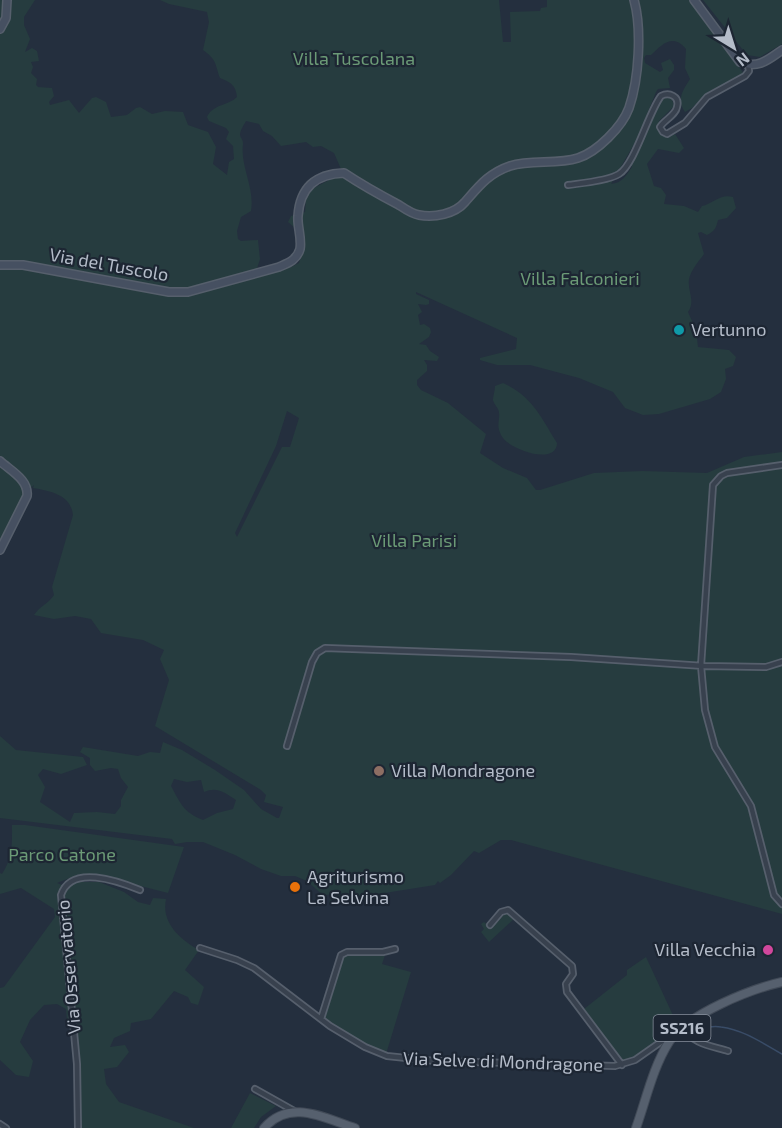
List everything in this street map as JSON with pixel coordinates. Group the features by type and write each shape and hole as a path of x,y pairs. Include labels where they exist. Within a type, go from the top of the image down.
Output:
{"main road":[{"name":"SS216","path":"636,1128 667,1046 683,1026 751,990 782,982"},
{"path":"264,1128 278,1115 296,1112 318,1116 355,1128"}],"street":[{"path":"0,29 6,18 7,0"},
{"name":"Via del Tuscolo","path":"0,265 23,265 169,292 188,292 279,267 293,261 300,249 298,216 301,200 307,187 320,177 332,173 344,173 417,215 434,216 451,212 464,204 472,192 488,177 508,167 532,161 577,158 594,149 613,131 628,108 636,80 638,16 634,0"},
{"path":"694,0 738,60 748,65 760,64 782,50"},
{"path":"568,185 614,177 622,172 638,145 661,96 671,94 678,104 676,112 660,127 667,134 685,123 709,96 745,76 749,71 748,65"},
{"path":"0,461 22,479 28,491 0,550"},
{"path":"782,465 726,473 712,486 701,666 705,710 712,741 750,804 774,895 782,904"},
{"path":"287,746 312,662 317,652 326,648 571,657 701,666 766,667 782,662"},
{"name":"Via Osservatorio","path":"78,1128 77,1064 61,895 68,882 82,876 118,882 140,890"},
{"name":"Via Selve di Mondragone","path":"490,925 502,911 509,910 572,966 573,974 566,982 567,992 622,1065"},
{"name":"Via Selve di Mondragone","path":"200,948 254,968 321,1019 365,1047 395,1058 606,1067 622,1065 641,1056 683,1026"},
{"path":"321,1019 342,954 383,952 395,948"},
{"path":"683,1026 693,1040 728,1051"},
{"path":"255,1089 296,1112"},
{"path":"0,1124 6,1128"}],"green space":[{"path":"0,0 35,0 24,17 24,25 30,39 25,52 32,48 37,51 39,61 31,62 33,67 31,73 37,79 38,87 52,88 54,96 49,102 50,105 69,100 79,113 92,98 96,97 106,102 111,117 127,115 140,107 152,114 165,111 183,112 188,125 208,132 216,147 213,164 227,175 229,162 234,159 233,146 226,139 229,132 226,128 209,121 207,117 217,107 237,97 234,87 220,78 213,60 203,50 209,22 207,12 160,0 499,0 503,42 511,42 510,12 540,11 541,8 547,7 547,0 691,0 744,74 708,92 685,112 681,99 690,79 685,68 686,49 681,44 672,41 663,44 651,55 646,55 645,63 660,72 663,70 661,63 670,59 674,70 668,78 670,88 658,89 656,92 638,137 611,184 621,181 632,167 630,162 661,100 667,97 672,99 674,106 659,121 658,130 668,138 675,134 684,148 679,153 658,149 647,164 654,186 661,188 666,195 664,204 684,206 698,212 702,206 729,196 733,197 736,208 727,218 718,220 715,229 710,234 698,233 704,254 689,279 691,303 688,312 696,330 698,347 729,350 736,357 733,366 725,369 726,379 721,392 710,399 659,414 643,415 625,408 613,392 579,378 530,365 497,365 480,360 480,358 516,349 517,338 416,292 429,300 429,304 418,304 422,312 418,315 420,325 424,324 430,328 431,332 429,337 419,344 426,345 439,357 437,361 424,360 427,371 417,380 417,385 421,390 448,403 486,434 480,453 503,468 527,478 536,490 594,473 642,471 707,473 744,457 782,452 782,914 511,840 501,840 479,853 474,851 451,875 440,883 438,881 435,885 372,895 337,905 330,904 329,901 335,897 330,894 324,896 307,881 295,876 281,876 261,869 203,842 175,844 172,839 0,818 0,736 16,750 83,757 87,765 61,774 43,769 38,775 45,787 40,802 70,822 74,813 115,814 121,806 121,800 128,787 118,769 95,771 90,765 90,758 80,752 83,747 138,756 150,752 160,753 163,742 182,750 215,770 244,790 261,809 277,818 283,807 264,802 266,795 261,790 155,726 169,680 160,659 164,650 143,640 101,633 91,619 75,616 54,619 34,615 54,595 52,587 73,515 64,498 33,488 34,485 25,493 0,545","holes":["246,121 259,124 263,131 272,136 281,146 306,142 313,147 321,146 334,153 341,169 378,189 373,194 347,178 333,178 312,189 306,198 305,212 291,216 288,222 302,234 302,254 299,263 289,268 276,263 269,271 255,275 260,259 258,240 241,241 238,239 237,231 241,217 251,211 252,202 244,161 243,141 240,135","287,411 299,418 290,447 282,447 237,537 235,533 276,446","174,779 187,782 201,780 204,792 217,790 236,800 233,809 203,820 180,803 171,786"]},
{"path":"703,0 782,0 782,44 760,57 747,55"},
{"path":"503,383 521,394 535,408 557,443 555,450 541,455 522,450 505,441 498,426 499,411 493,400 495,386"},
{"name":"Parco Catone","path":"12,825 184,847 168,893 105,877 80,874 57,883 67,887 74,882 99,882 124,892 138,902 150,905 153,898 166,899 166,916 169,923 185,941 199,950 185,970 204,987 198,1005 191,1003 188,997 174,991 151,1019 131,1023 130,1031 114,1038 110,1047 125,1045 129,1052 117,1067 104,1069 106,1084 119,1102 194,1128 81,1128 77,1029 67,1021 66,1009 57,1004 44,1005 30,1020 20,1042 33,1061 29,1077 16,1075 0,1060 0,988 4,987 55,917 54,909 21,888 0,894 0,873 2,874 6,868 10,856"},
{"path":"507,911 515,918 489,942 481,932 484,929 481,924 484,922 490,927"},
{"path":"344,955 385,955 382,964 411,972 386,1054 360,1042 325,1018"},
{"path":"646,957 677,1024 645,1051 622,1062 584,1009 627,975 627,970"},
{"path":"250,1093 276,1106 261,1117 254,1128 231,1128"}],"waterway":[{"path":"693,1025 721,1027 737,1031 782,1054"}],"place":[{"name":"Vertunno","path":"679,330"},
{"name":"Villa Mondragone","path":"379,771"},
{"name":"Agriturismo La Selvina","path":"295,887"},
{"name":"Villa Vecchia","path":"768,950"}],"park label":[{"name":"Villa Tuscolana","path":"354,59"},
{"name":"Villa Falconieri","path":"580,279"},
{"name":"Villa Parisi","path":"414,541"}]}
